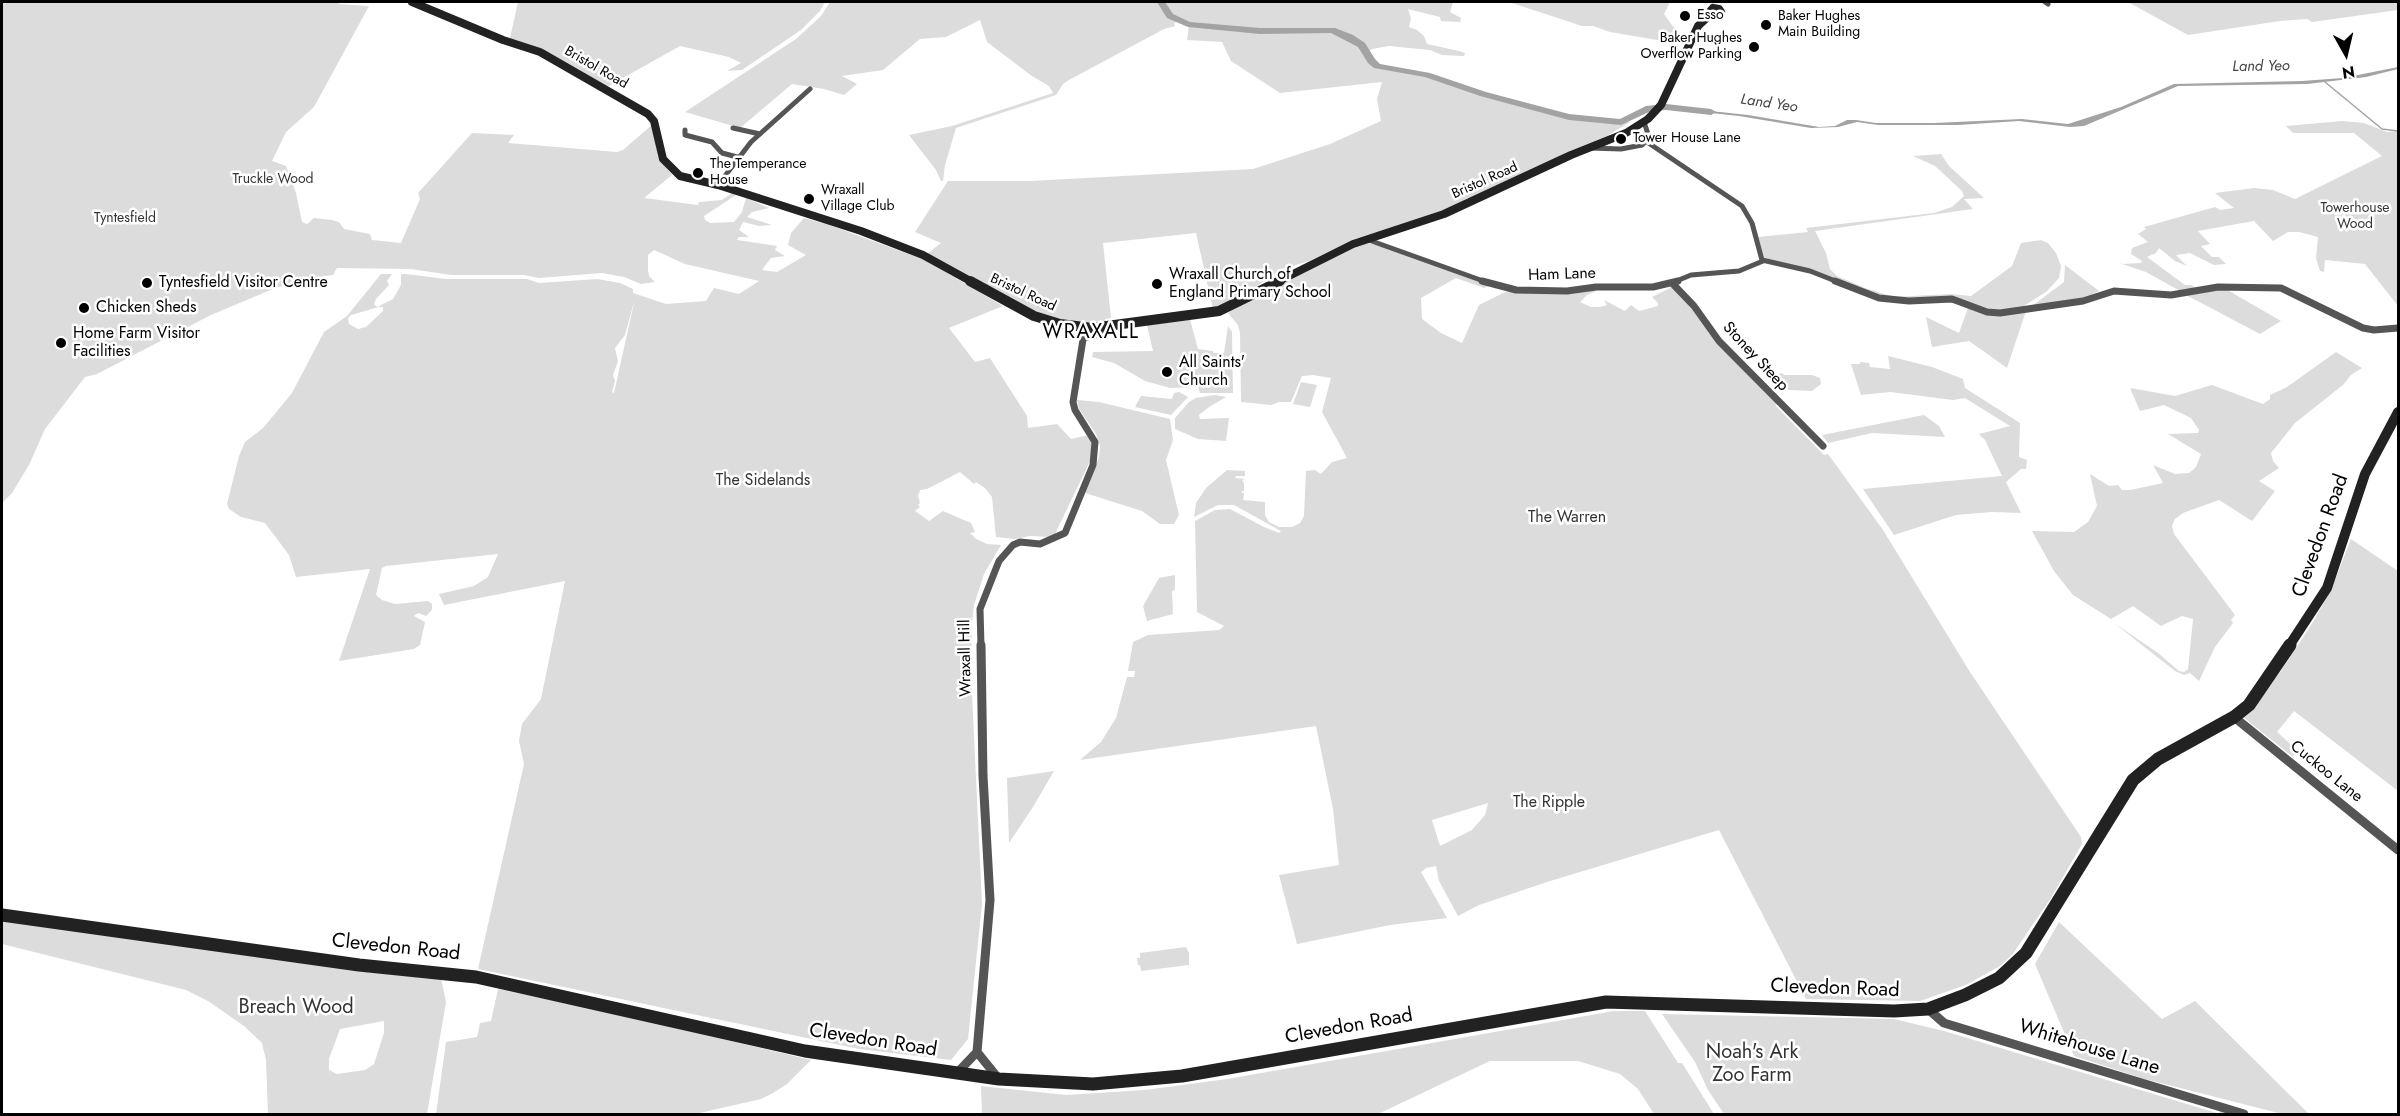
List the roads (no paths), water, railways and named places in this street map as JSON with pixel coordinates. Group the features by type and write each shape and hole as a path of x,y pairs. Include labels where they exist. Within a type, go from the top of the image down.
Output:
{"main road":[{"name":"Bristol Road","path":"412,2 503,40 540,52 582,74 651,117 661,155 675,173 845,226 923,255 1034,316 1060,324 1085,327 1105,327 1221,310 1319,259 1366,239 1444,214 1626,133 1654,114 1698,26 1714,7"},
{"name":"Clevedon Road","path":"2,915 347,963 476,977 805,1051 999,1079 1093,1084 1182,1076 1606,1002 1894,1011 1928,1009 2000,978 2026,953 2133,780 2158,759 2234,717 2249,705 2317,607 2327,588 2365,474 2398,412"}],"street":[{"path":"718,185 760,134 796,98 810,89"},
{"path":"1644,122 1649,131 1647,142"},
{"path":"685,130 685,135 712,142 724,154 741,158"},
{"path":"734,130 760,134"},
{"path":"1589,148 1627,149 1647,142 1742,206 1752,224 1763,261 1810,272 1879,298 1909,301 1952,299 1995,313 2083,301 2114,291 2165,296 2218,287 2281,288 2363,328 2374,330 2398,328"},
{"name":"Ham Lane","path":"1366,239 1510,290 1567,291 1596,287 1648,288 1672,283 1691,275 1739,271 1763,261"},
{"name":"Stoney Steep","path":"1672,283 1694,306 1719,341 1823,446"},
{"name":"Wraxall Hill","path":"977,1052 990,900 983,776 980,609 999,561 1012,545 1020,542 1040,544 1065,533 1093,465 1095,442 1075,410 1073,402 1085,327"},
{"path":"1084,339 1098,335 1105,327"},
{"name":"Cuckoo Lane","path":"2234,717 2398,850"},
{"name":"Whitehouse Lane","path":"1928,1009 1944,1023 2244,1114"},
{"path":"956,1074 977,1052 999,1079"}],"waterway":[{"name":"Land Yeo","path":"1161,2 1170,16 1188,24 1260,31 1332,30 1362,45 1371,61 1377,66 1427,75 1483,94 1569,117 1621,122 1649,108 1666,107 1711,112"},
{"path":"2325,82 2382,129 2398,131"}],"place":[{"name":"Esso","path":"1685,16"},
{"name":"Baker Hughes Main Building","path":"1766,25"},
{"name":"Baker Hughes Overflow Parking","path":"1754,47"},
{"name":"Tower House Lane","path":"1621,139"},
{"name":"The Temperance House","path":"698,173"},
{"name":"Wraxall Village Club","path":"809,199"},
{"name":"Tyntesfield Visitor Centre","path":"147,283"},
{"name":"Wraxall Church of England Primary School","path":"1157,284"},
{"name":"Chicken Sheds","path":"84,308"},
{"name":"Home Farm Visitor Facilities","path":"61,343"},
{"name":"All Saints' Church","path":"1167,372"}],"district":[{"name":"WRAXALL","path":"1091,333"}],"park label":[{"name":"Truckle Wood","path":"273,180"},
{"name":"Towerhouse Wood","path":"2355,218"},
{"name":"Tyntesfield","path":"125,219"},
{"name":"The Sidelands","path":"763,481"},
{"name":"The Warren","path":"1567,518"},
{"name":"The Ripple","path":"1549,803"},
{"name":"Breach Wood","path":"296,1008"},
{"name":"Noah's Ark Zoo Farm","path":"1752,1064"}]}
